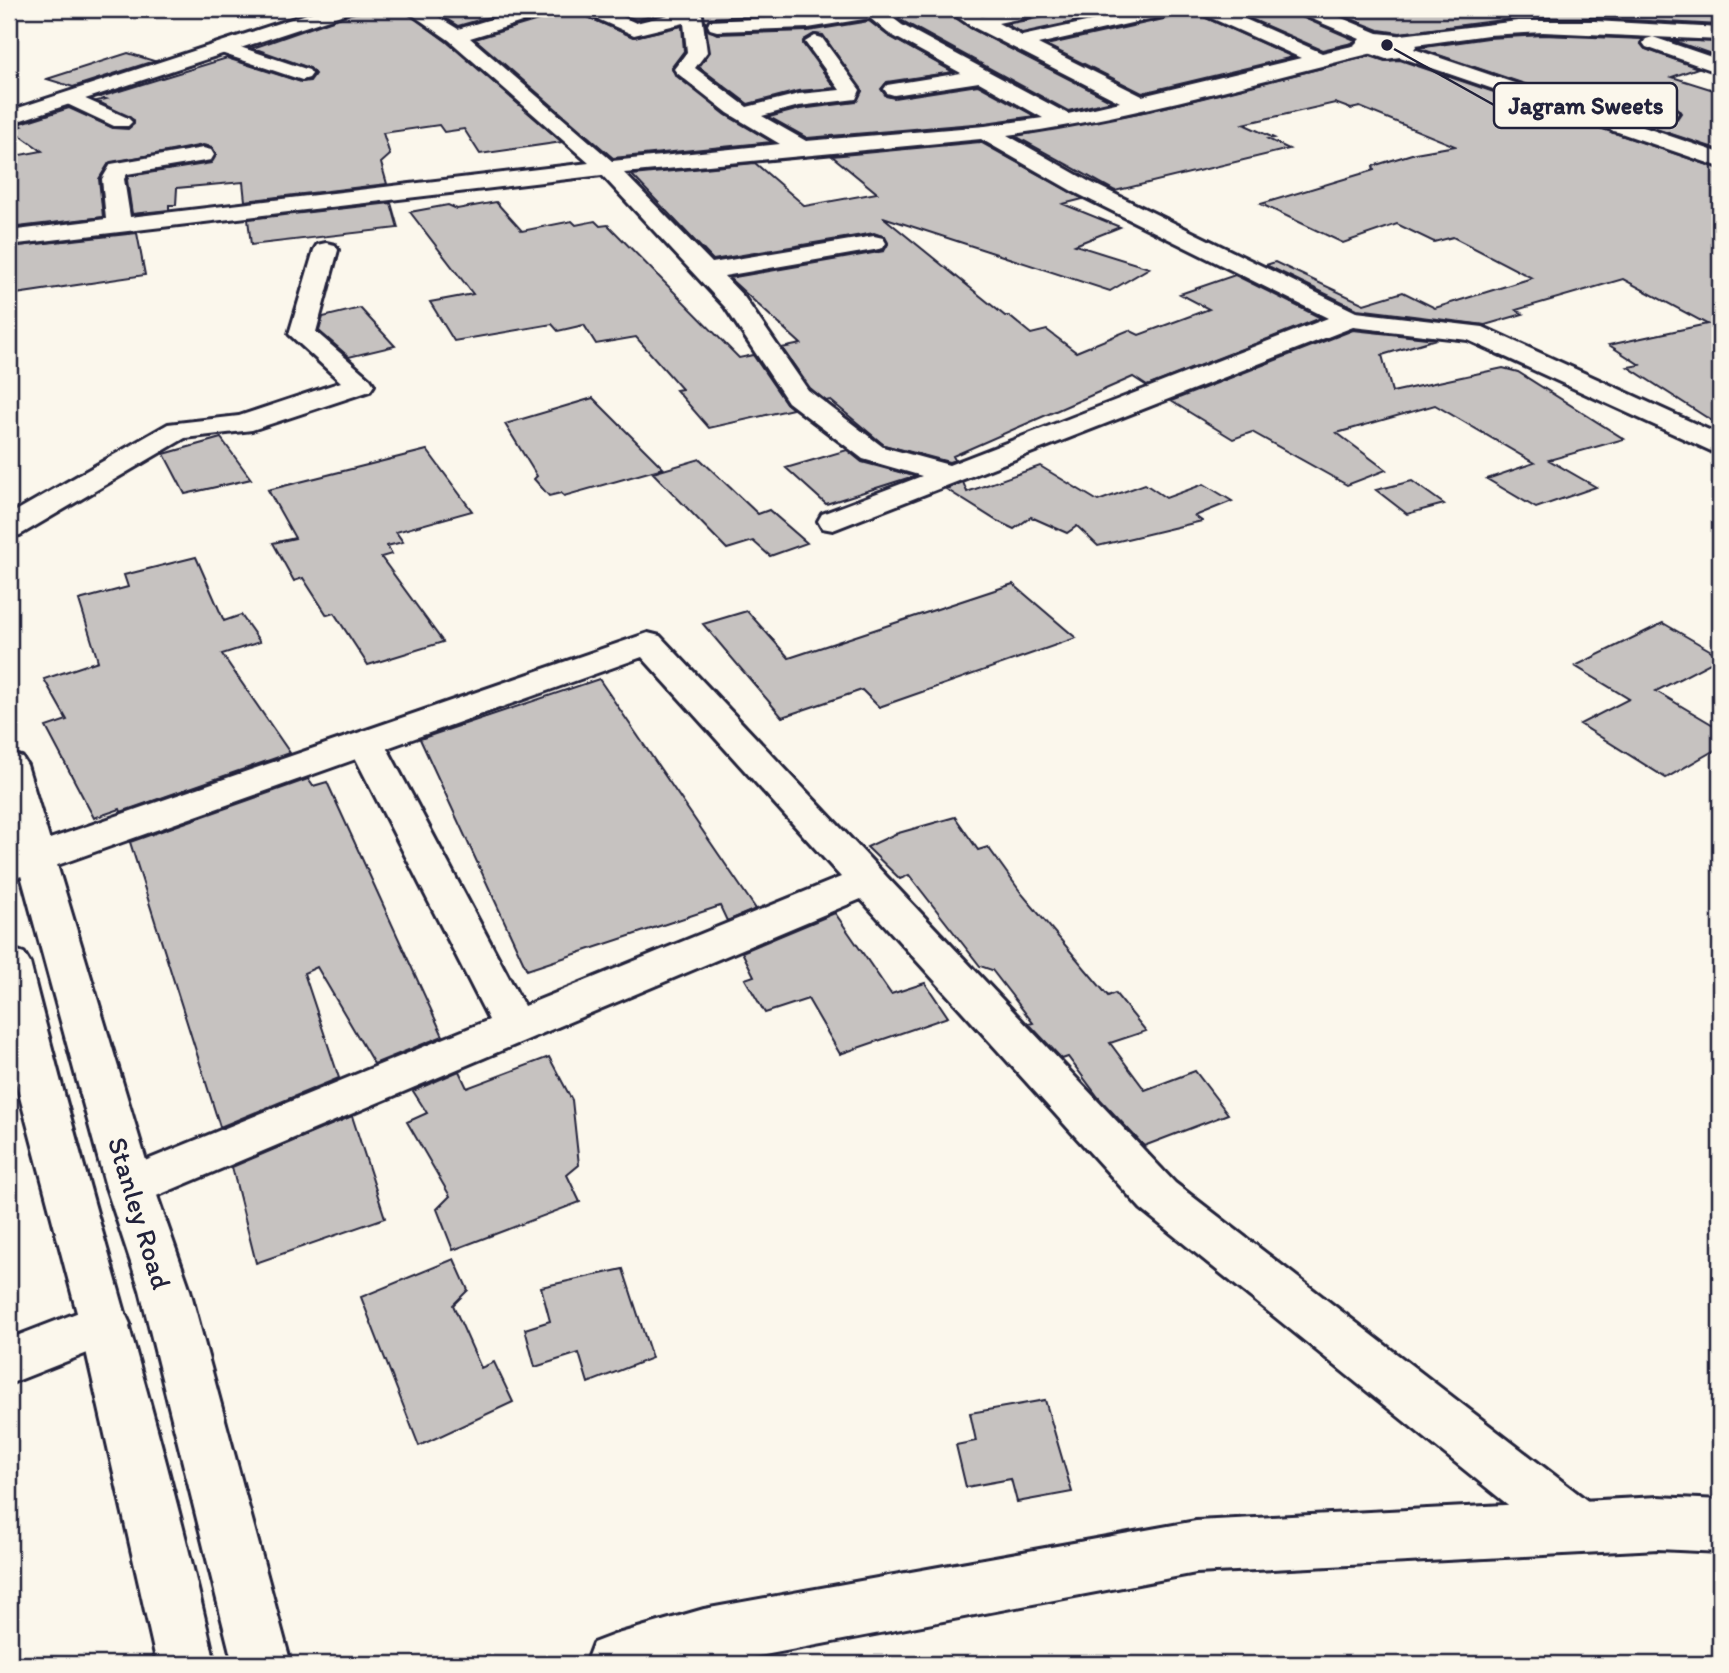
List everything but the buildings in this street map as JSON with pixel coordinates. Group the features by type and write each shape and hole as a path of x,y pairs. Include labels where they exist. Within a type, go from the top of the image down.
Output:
{"street":[{"path":"9,108 316,9"},
{"path":"9,118 340,9"},
{"path":"413,9 456,36 607,169 735,302 798,396 873,453 951,475"},
{"path":"456,36 544,9"},
{"path":"591,9 634,29 690,12 697,52 684,69 744,114 803,148"},
{"path":"717,25 807,24 871,10 897,9"},
{"path":"955,9 1141,104"},
{"path":"978,22 1040,9"},
{"path":"1020,42 1169,9"},
{"path":"1207,9 1323,61"},
{"path":"1305,9 1374,43 1401,46 1720,160"},
{"path":"871,10 895,29 1065,121"},
{"path":"1401,46 1485,29 1612,17 1720,33"},
{"path":"1612,17 1720,67"},
{"path":"744,114 799,100 849,94 850,90 807,24"},
{"path":"807,24 869,101"},
{"path":"9,239 607,169 899,138 985,132 1065,121 1323,61 1374,43"},
{"path":"225,48 302,74"},
{"path":"894,89 982,76"},
{"path":"72,99 121,122"},
{"path":"1621,126 1668,113"},
{"path":"884,119 899,138"},
{"path":"985,132 1080,186 1350,319 1474,333 1720,446"},
{"path":"119,226 113,179 119,169 204,155"},
{"path":"704,272 874,243"},
{"path":"9,528 178,430 242,424 360,385 302,334 326,250"},
{"path":"833,521 1350,319"},
{"path":"22,863 648,643 1158,1196 1578,1527"},
{"path":"366,743 514,1028"},
{"name":"Stanley Road","path":"9,765 22,863 165,1290 262,1664"},
{"path":"130,1187 867,881"},
{"path":"9,963 36,1078 105,1324 186,1664"},
{"path":"9,1362 105,1324"},
{"path":"614,1664 707,1651 1196,1547 1658,1523 1720,1526"}],"place":[{"name":"Jagram Sweets","path":"1387,45"}]}
